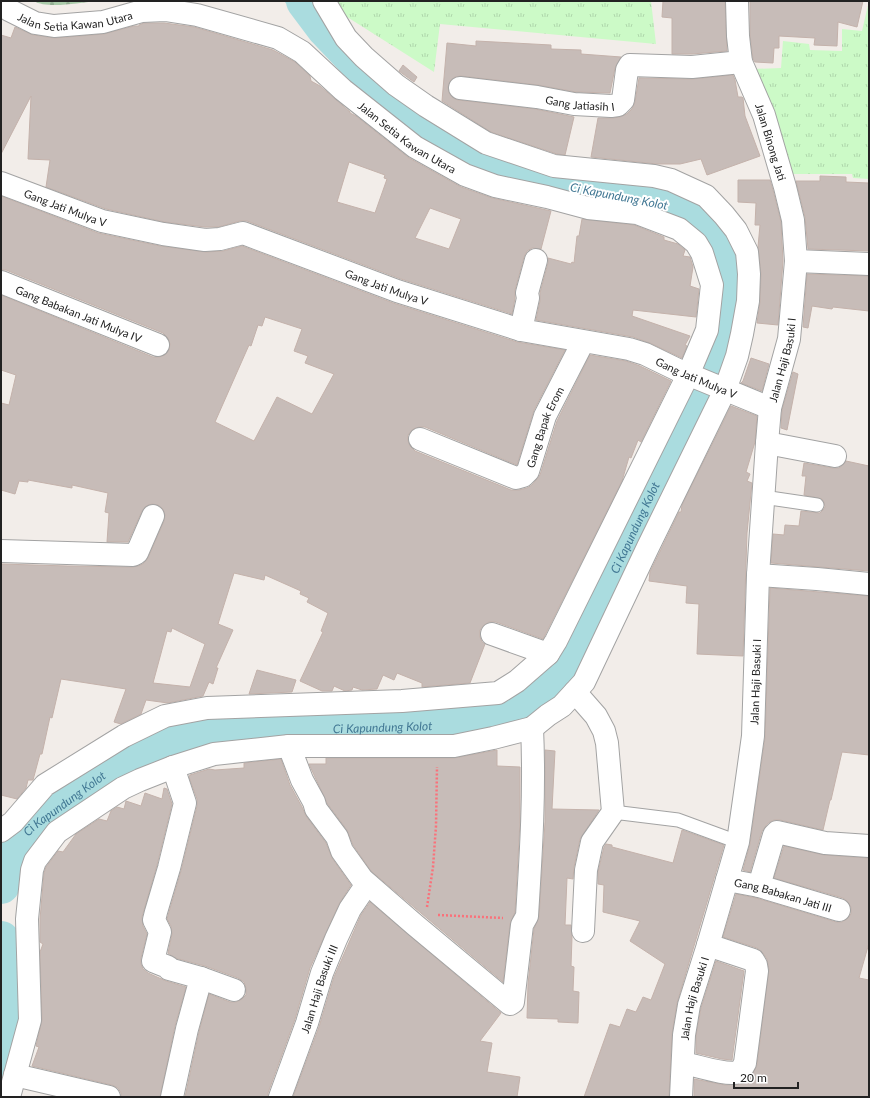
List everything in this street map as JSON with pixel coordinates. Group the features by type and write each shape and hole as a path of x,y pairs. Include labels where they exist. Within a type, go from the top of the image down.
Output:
{"street":[{"path":"9,1097 30,1020 27,919 32,870 35,860 57,832 123,788 173,767 214,754 289,746 454,746 532,728 562,706 584,682 737,356 748,301 749,274 747,252 736,230 706,196 681,185 654,176 554,166 486,143 426,106 396,85 364,57 346,38 324,1"},
{"name":"Jalan Binong Jati","path":"737,1 738,36 741,62 764,115 785,186 793,220 796,261"},
{"name":"Jalan Setia Kawan Utara","path":"1,3 9,10 35,23 54,26 103,22 142,11 165,10 197,15 278,38 302,52 343,90 415,147 465,175 495,186 547,197 588,208 637,213 679,229 696,243 702,253 712,285 707,330 692,376 548,654"},
{"name":"Gang Jatiasih I","path":"460,88 537,97 574,104 611,106 618,105 623,100 627,70 630,64 692,67 741,62"},
{"name":"Gang Jati Mulya V","path":"1,183 102,221 163,234 206,240 220,239 243,233 397,291 521,330 583,342 616,346 645,354 692,376 770,408"},
{"path":"521,330 528,298 527,293 536,260"},
{"path":"796,261 869,264"},
{"name":"Jalan Haji Basuki I","path":"681,1097 684,1035 689,1005 738,842 753,736 758,575 770,408 788,339 796,261"},
{"name":"Gang Babakan Jati Mulya IV","path":"1,282 158,345"},
{"name":"Gang Bapak Erom","path":"420,440 516,478 523,476 528,471 545,416 583,342"},
{"path":"767,443 835,456"},
{"path":"1,551 133,555 137,553 153,516"},
{"path":"758,575 869,584"},
{"path":"1,830 13,822 45,785 124,736 165,716 207,708 402,700 498,693 517,681 548,654 492,634"},
{"path":"575,692 596,716 604,731 607,743 613,812 592,842 586,870 583,931"},
{"path":"289,746 302,780 316,809 337,838 342,851 362,879 510,1004 513,1002 522,925 526,919 532,837 534,763 532,728"},
{"path":"173,767 185,803 154,920 160,932 153,961 168,967 169,969 201,978 234,990"},
{"path":"759,886 774,835 777,832 825,844 869,846"},
{"name":"Gang Babakan Jati III","path":"726,880 759,886 838,910"},
{"name":"Jalan Haji Basuki III","path":"280,1097 307,1023 322,973 350,909 367,884"},
{"path":"683,1063 724,1072 736,1073 740,1072 745,1063 757,971 756,965 754,960 708,945"},
{"path":"172,1097 187,1029 201,978"},
{"path":"16,1075 108,1097"}],"lane":[{"path":"763,497 816,505"},
{"path":"613,812 678,820 738,842"}],"path":[{"path":"426,911 434,853 437,746"},
{"path":"434,915 526,919"}],"green space":[{"path":"34,1 95,1 46,5"},
{"path":"337,1 651,1 656,44 440,24 434,72 344,15"},
{"path":"869,1 869,179 853,178 852,174 786,174 753,69 781,68 783,41 809,44 810,50 842,51 842,29 862,31"}],"building":[{"path":"663,1 725,1 727,51 672,54 672,18 662,17"},
{"path":"750,1 863,1 857,27 838,22 837,46 814,45 815,38 779,36 779,48 774,48 773,63 755,62 753,59 750,35"},
{"path":"144,23 164,23 194,27 273,50 295,62 310,76 311,81 320,86 350,113 356,116 409,158 461,187 492,198 551,211 541,249 532,248 527,251 524,257 515,290 512,314 401,279 247,221 240,221 218,227 205,227 165,222 106,209 46,187 50,160 28,159 31,96 1,154 1,35 11,38 15,27 33,35 55,38 104,34","holes":["349,162 385,175 384,178 387,179 375,213 337,202","430,208 461,219 449,249 415,238"]},
{"path":"476,41 551,45 551,49 581,50 581,54 621,57 615,68 610,93 576,92 538,85 461,76 455,77 450,81 448,87 449,93 453,98 458,100 535,109 574,117 565,155 557,154 491,132 442,101 447,43 476,46"},
{"path":"403,65 417,77 414,82 399,71"},
{"path":"733,75 738,97 743,98 745,116 760,156 707,175 701,159 680,164 657,164 591,157 598,118 613,118 627,114 632,109 635,102 639,78 692,79"},
{"path":"820,176 846,177 846,182 869,183 869,251 808,249 805,217 796,181 820,181"},
{"path":"738,180 770,180 773,190 781,222 783,261 778,325 757,323 760,302 761,274 758,247 760,225 755,225 756,203 738,202"},
{"path":"1,196 98,233 160,246 206,252 223,251 242,246 393,303 517,342 565,350 534,410 517,465 425,427 413,429 408,435 410,446 415,451 511,490 527,488 532,485 540,475 557,421 590,355 626,361 671,381 641,442 638,440 631,458 629,457 622,481 543,639 496,622 489,622 480,630 480,637 482,642 485,644 470,683 422,687 422,683 397,673 394,680 383,675 377,689 362,690 353,687 352,690 345,691 334,686 332,691 322,691 300,681 323,632 321,631 328,613 307,602 309,598 300,594 301,591 265,575 264,580 234,573 218,624 233,630 216,668 218,668 213,684 209,682 203,696 168,703 146,700 141,714 121,724 114,722 126,689 61,679 52,718 50,717 42,754 40,754 33,780 28,780 26,788 17,799 1,795 1,564 138,566 143,564 148,558 164,521 165,515 163,509 158,505 152,504 146,506 142,511 128,542 107,542 109,513 105,512 108,493 72,485 72,488 28,480 28,482 19,481 15,494 1,490 1,403 9,405 16,375 1,370 1,295 153,357 165,355 169,350 170,344 168,338 163,333 6,270 1,270","holes":["265,317 302,329 294,351 308,356 305,363 334,374 312,414 277,397 254,441 215,422 249,345 251,346 258,325 262,326","172,628 205,644 190,687 153,683 167,631 171,632"]},
{"path":"582,219 634,225 664,237 664,240 678,244 685,250 683,256 690,257 693,267 690,286 699,289 696,317 633,310 632,316 690,336 685,345 687,346 682,358 633,337 536,320 540,293 548,258 571,264 572,262 574,263 577,236 579,236"},
{"path":"807,274 869,276 869,311 833,307 832,309 812,306 808,328 803,327"},
{"path":"751,358 769,364 762,391 741,383"},
{"path":"793,372 798,374 787,430 781,428 782,410"},
{"path":"731,406 757,416 755,442 746,472 750,474 747,481 752,483 747,533 743,656 697,654 699,604 686,603 687,586 649,581 650,572 679,512 681,512 682,505"},
{"path":"846,461 869,466 869,571 771,563 773,534 784,535 785,525 799,526 801,511 820,513 825,507 822,499 804,495 806,476 802,476 804,463 839,468"},
{"path":"770,588 869,596 869,755 842,752 823,830 780,820 774,820 768,823 762,831 750,872 743,870 750,844 765,738"},
{"path":"257,670 296,680 292,692 249,694"},
{"path":"497,750 497,766 520,767 520,822 515,912 510,924 503,982 371,871 353,845 347,830 327,803 309,764 326,764 326,758 454,758"},
{"path":"545,750 555,751 552,809 599,810 580,839 573,879 567,878 565,925 571,925 571,966 574,967 573,991 579,992 578,1023 558,1022 558,1019 527,1018 528,984 534,929 539,917 545,822"},
{"path":"281,759 290,785 306,816 326,843 332,858 351,885 339,904 310,968 295,1019 268,1093 268,1097 185,1097 209,994 230,1002 236,1002 246,995 244,982 238,978 205,966 175,958 168,953 172,934 171,926 167,919 181,871 197,806 197,799 189,777 190,775 209,769 244,768 244,763"},
{"path":"164,788 167,789 172,804 142,917 143,926 147,934 141,964 143,969 148,973 166,981 186,987 175,1026 160,1097 121,1097 121,1093 118,1088 112,1085 32,1066 39,1047 36,1046 42,1020 40,952 43,944 40,942 40,919 44,873 46,867 58,851 63,852 76,834 99,819 107,821 111,811 117,807 124,809 126,801 141,806 145,793 162,799"},
{"path":"682,830 724,845 677,1003 672,1034 669,1097 584,1097 610,1024 620,1027 627,1009 636,1012 643,997 651,1000 665,964 630,941 640,921 603,912 604,885 598,884 598,872 604,847 606,844 612,845 612,847 673,863"},
{"path":"784,846 824,855 869,858 869,943 859,978 869,980 869,1097 694,1097 694,1079 725,1085 742,1084 751,1078 757,1065 769,969 767,959 757,948 723,937 736,894 756,898 836,922 842,922 851,914 851,907 843,898 774,878"},
{"path":"370,902 501,1013 480,1041 492,1043 487,1072 520,1077 517,1097 293,1097 319,1027 334,977 361,915"},
{"path":"716,961 744,971 732,1060 696,1053 696,1036 701,1008"}],"waterway":[{"path":"288,1 308,6"},
{"name":"Ci Kapundung Kolot","path":"1,885 11,848 32,826 106,772 159,745 215,732 472,724 524,710 561,679 590,622 725,334 729,288 722,258 704,225 676,207 625,196 540,182 457,155 381,87 326,29 305,1"},
{"name":"Ci Kapundung Kolot","path":"1,940 6,983 6,1028 1,1059"}]}
